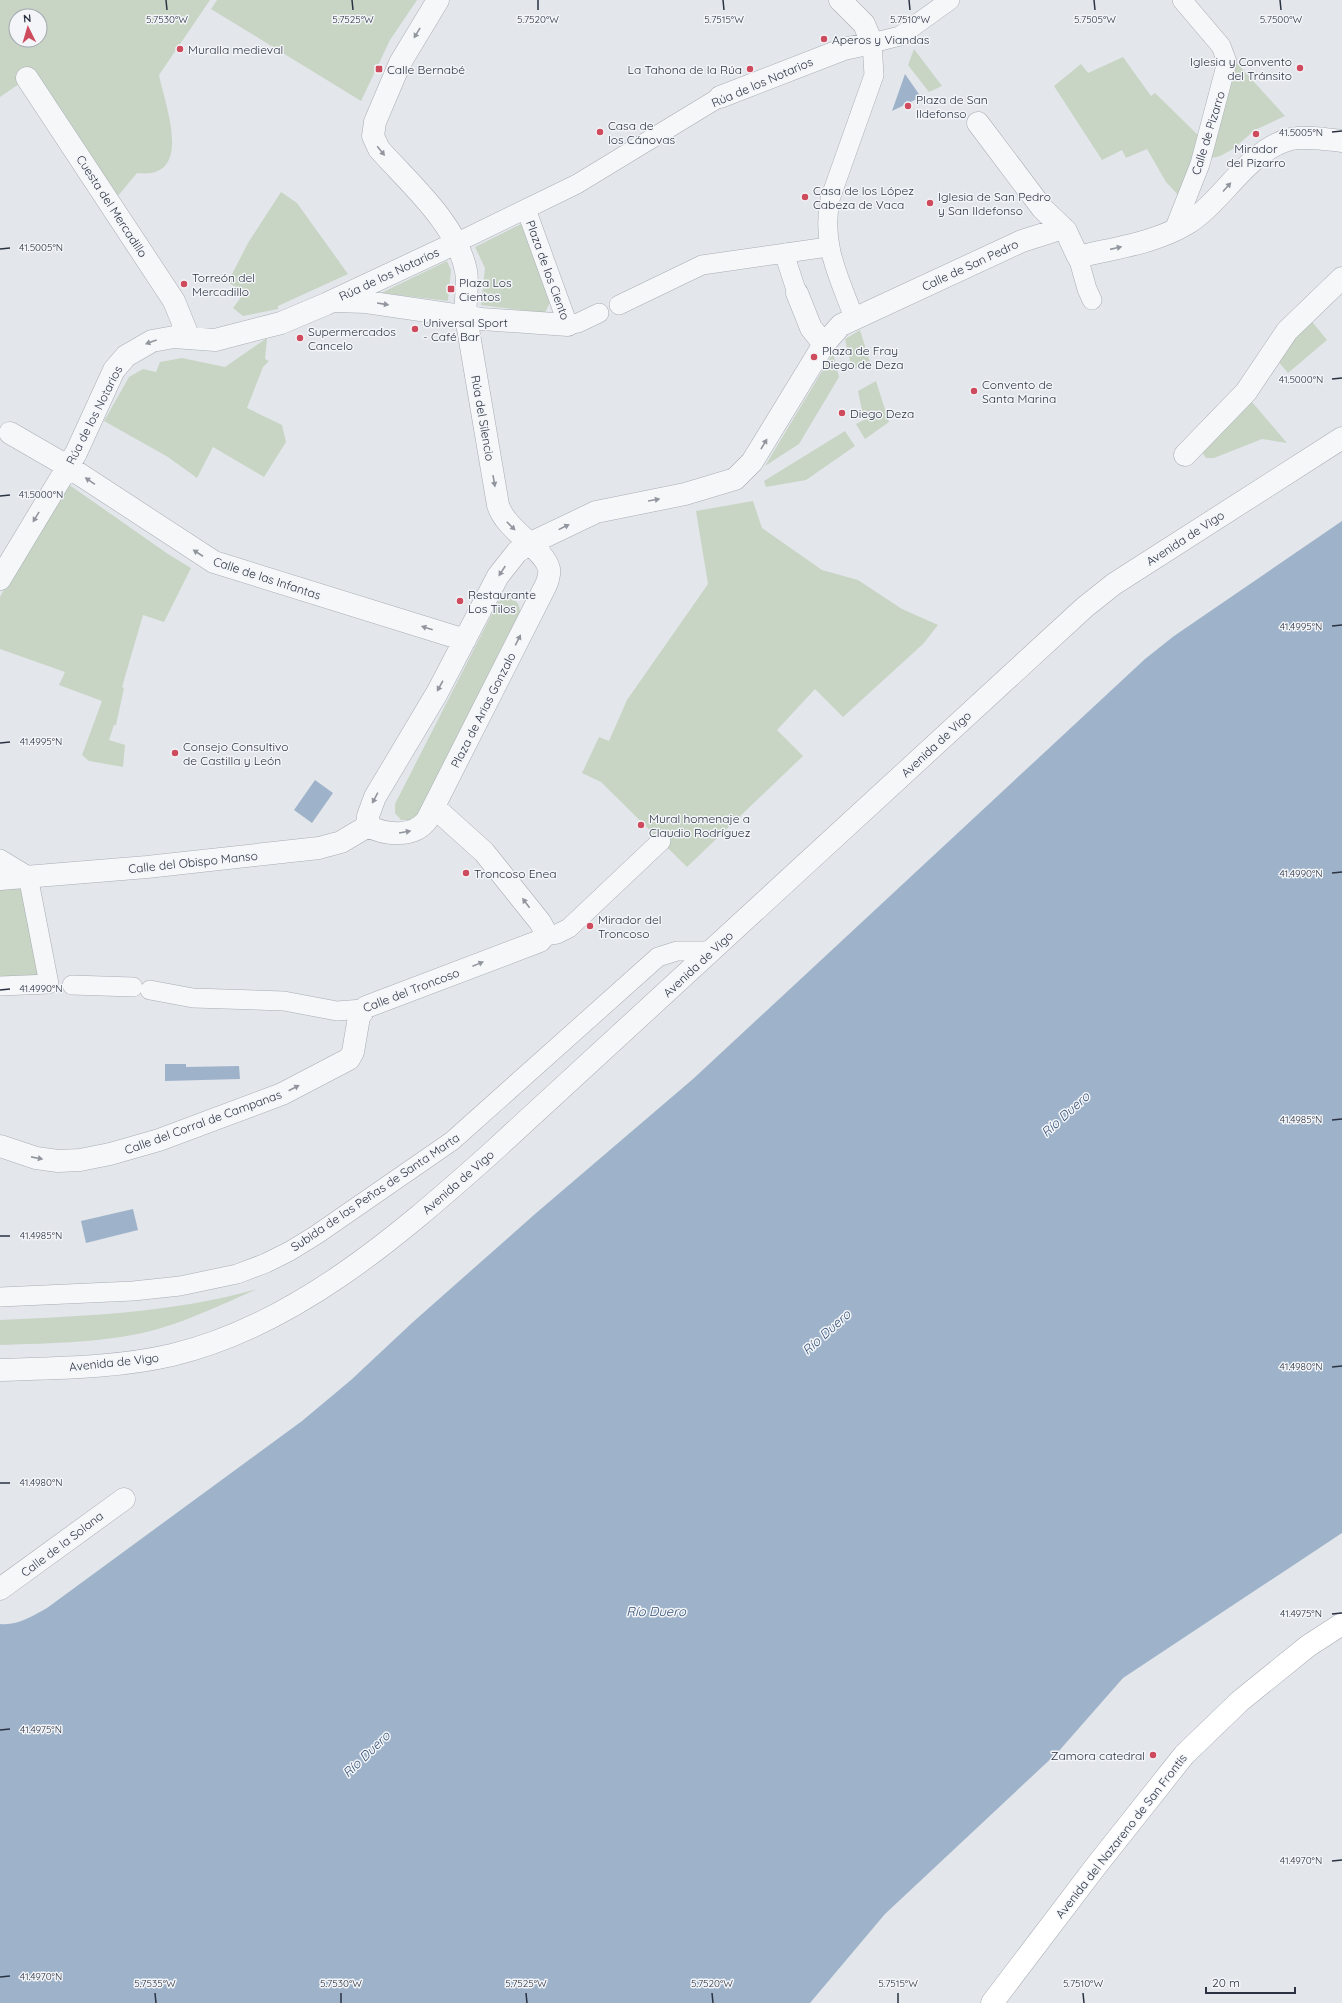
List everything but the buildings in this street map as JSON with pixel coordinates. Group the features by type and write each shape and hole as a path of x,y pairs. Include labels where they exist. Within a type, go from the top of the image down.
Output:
{"main road":[{"name":"Avenida del Nazareno de San Frontis","path":"992,2003 1096,1866 1184,1755 1240,1701 1308,1646 1342,1624"}],"street":[{"path":"438,0 398,66 375,122 373,136 379,150 441,218 456,243 467,273 465,304 467,324"},
{"path":"368,826 370,811 375,797 437,693 506,564 517,552 529,544 590,514 615,507 685,494 735,479 748,467 756,456 824,344 842,325 854,318 828,247 827,231 830,200 874,75 872,43 864,24 840,0"},
{"path":"872,43 900,36 950,0"},
{"name":"Calle de Pizarro","path":"1174,230 1200,164 1227,62 1221,46 1182,0"},
{"name":"Rúa de los Notarios","path":"0,579 76,452 110,376 121,361 138,348 152,341 174,337 208,340 221,339 281,323 456,243 577,184 720,97 844,48 872,43"},
{"name":"Cuesta del Mercadillo","path":"28,78 174,301 189,338"},
{"path":"978,123 1042,208 1063,228 1069,236 1078,257 1087,289 1092,300"},
{"path":"1078,257 1141,242 1174,230 1201,214 1244,169 1278,144 1290,139 1303,138 1342,141"},
{"name":"Plaza de los Ciento","path":"331,301 366,302 467,324 568,325 526,209"},
{"name":"Calle de San Pedro","path":"854,318 1022,241 1063,228"},
{"path":"619,305 702,265 828,247"},
{"path":"775,255 797,293 811,328 824,344"},
{"path":"1185,455 1246,392 1287,331 1342,278"},
{"path":"568,325 578,323 599,313"},
{"name":"Rúa del Silencio","path":"467,324 498,505"},
{"name":"Calle de las Infantas","path":"5,429 67,466 214,562 465,640"},
{"name":"Avenida de Vigo","path":"0,1370 114,1364 172,1355 223,1338 297,1302 375,1250 430,1207 712,951 1090,603 1114,584 1342,438"},
{"name":"Plaza de Arias Gonzalo","path":"368,826 379,832 387,833 417,830 423,826 548,581 548,566 507,522 498,505"},
{"path":"434,807 484,852 543,926 544,936 557,934 569,928 660,841"},
{"name":"Calle del Obispo Manso","path":"0,879 147,867 320,848 348,839 368,826"},
{"path":"0,859 32,876 58,984"},
{"name":"Calle del Troncoso","path":"0,986 58,984 142,989 204,999 284,1001 338,1011 363,1009 486,961 537,944 544,936"},
{"name":"Subida de las Peñas de Santa Marta","path":"0,1297 156,1289 207,1281 237,1274 266,1263 316,1236 452,1141 658,957 677,951 712,951"},
{"name":"Calle del Corral de Campanas","path":"0,1146 26,1155 48,1160 70,1161 86,1159 159,1140 282,1094 349,1059 353,1052 359,1017 363,1009"},
{"name":"Calle de la Solana","path":"0,1589 124,1499"}],"green space":[{"path":"0,0 210,0 159,75 170,121 172,138 171,153 166,165 155,172 137,173 117,197 35,73 0,97"},
{"path":"217,0 417,0 390,40 361,101 211,9"},
{"path":"914,49 942,86 929,92 908,65"},
{"path":"1123,57 1151,96 1155,93 1199,136 1180,197 1166,182 1147,149 1126,158 1122,150 1102,160 1054,86 1081,64 1088,73"},
{"path":"1235,61 1285,116 1255,130 1233,149 1220,156 1207,159"},
{"path":"281,192 297,203 348,274 278,306 278,309 243,316 233,308 244,293 228,282 248,243"},
{"path":"521,224 550,302 545,313 481,305 485,268 475,247"},
{"path":"447,261 451,270 448,301 381,293"},
{"path":"1309,318 1327,340 1288,373 1277,360"},
{"path":"860,330 870,362 852,370 845,339"},
{"path":"267,338 265,359 269,361 263,367 247,408 282,425 286,442 264,477 213,447 197,478 168,457 104,421 129,377 143,369 156,372 160,362 182,358 225,367"},
{"path":"833,353 839,377 799,444 765,466"},
{"path":"876,381 889,422 865,439 856,424 864,420 858,391"},
{"path":"1252,402 1287,443 1262,439 1214,458 1206,458 1202,452"},
{"path":"845,431 855,446 806,480 766,487 764,481"},
{"path":"68,484 168,554 191,568 164,622 143,615 122,687 124,688 116,725 114,725 109,740 125,745 123,767 89,761 82,755 102,701 59,685 65,672 0,649 0,597 17,565"},
{"path":"753,501 762,528 822,570 858,580 902,609 938,625 923,644 843,717 815,689 777,730 803,756 687,867 601,782 582,773 599,737 609,741 627,700 708,584 696,511"},
{"path":"505,598 516,601 519,606 520,613 417,815 409,820 401,820 395,813 395,804 498,602"},
{"path":"23,885 39,975 0,977 0,888"},
{"path":"257,1289 183,1320 139,1334 80,1342 0,1345 0,1320 130,1312 194,1303"}],"water":[{"path":"905,74 921,97 892,111"},
{"name":"Río Duero","path":"1342,521 1342,1533 1123,1678 1058,1752 885,1914 810,2003 0,2003 0,1624 19,1622 47,1608 302,1421 351,1380 413,1322 535,1214 693,1079 1145,659 1174,636"},
{"path":"315,780 333,793 312,823 294,810"},
{"path":"165,1064 186,1064 186,1067 239,1066 240,1079 165,1081"},
{"path":"133,1209 138,1230 86,1243 81,1221"}],"place":[{"name":"Aperos y Viandas","path":"824,39"},
{"name":"Muralla medieval","path":"180,49"},
{"name":"Iglesia y Convento del Tránsito","path":"1300,68"},
{"name":"Calle Bernabé","path":"379,69"},
{"name":"La Tahona de la Rúa","path":"750,69"},
{"name":"Plaza de San Ildefonso","path":"908,106"},
{"name":"Casa de los Cánovas","path":"600,132"},
{"name":"Mirador del Pizarro","path":"1256,134"},
{"name":"Casa de los López Cabeza de Vaca","path":"805,197"},
{"name":"Iglesia de San Pedro y San Ildefonso","path":"930,203"},
{"name":"Torreón del Mercadillo","path":"184,284"},
{"name":"Plaza Los Cientos","path":"451,289"},
{"name":"Universal Sport - Café Bar","path":"415,329"},
{"name":"Supermercados Cancelo","path":"300,338"},
{"name":"Plaza de Fray Diego de Deza","path":"814,357"},
{"name":"Convento de Santa Marina","path":"974,391"},
{"name":"Diego Deza","path":"842,413"},
{"name":"Restaurante Los Tilos","path":"460,601"},
{"name":"Consejo Consultivo de Castilla y León","path":"175,753"},
{"name":"Mural homenaje a Claudio Rodríguez","path":"641,825"},
{"name":"Troncoso Enea","path":"466,873"},
{"name":"Mirador del Troncoso","path":"590,926"},
{"name":"Zamora catedral","path":"1153,1755"}]}
